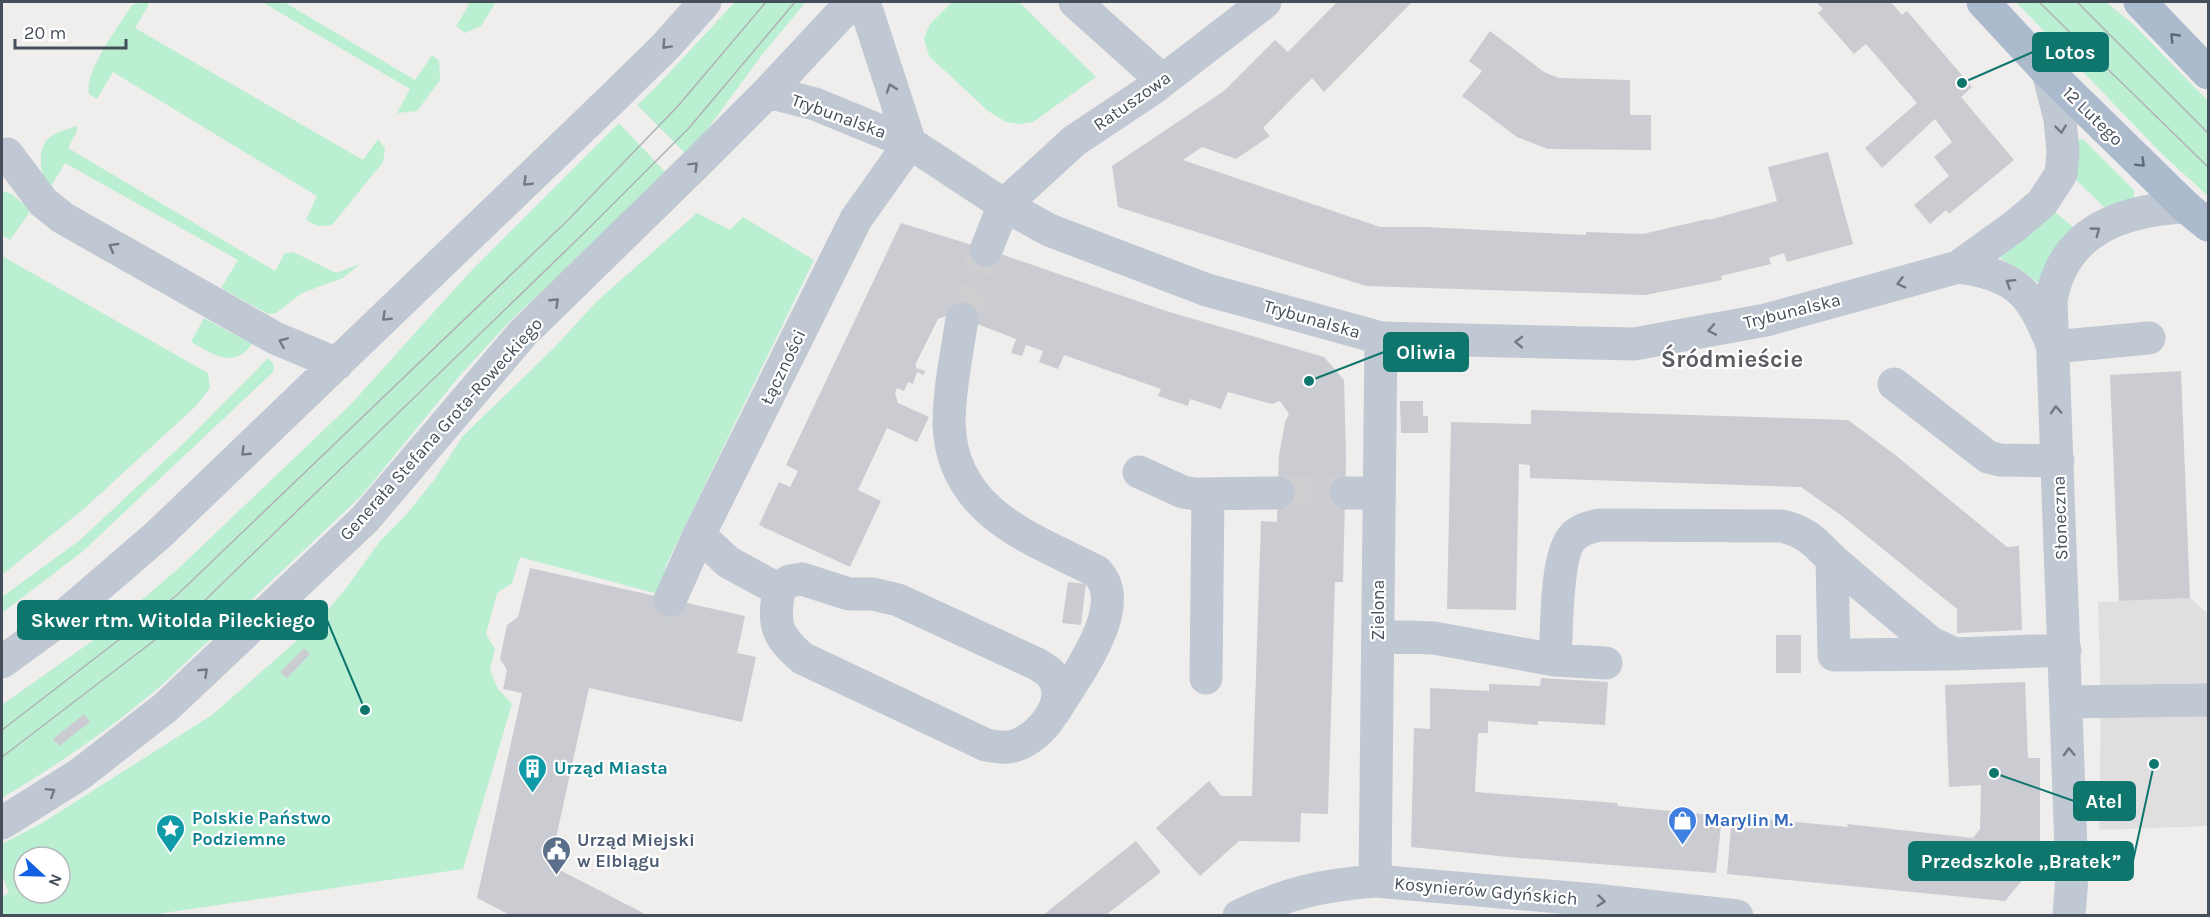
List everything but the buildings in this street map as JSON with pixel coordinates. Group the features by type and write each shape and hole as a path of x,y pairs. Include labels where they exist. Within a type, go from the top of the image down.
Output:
{"main road":[{"name":"12 Lutego","path":"1983,2 2048,72 2197,216"},
{"path":"2140,2 2208,73"}],"street":[{"path":"2,661 57,622 158,535 665,47 705,2"},
{"name":"Generała Stefana Grota-Roweckiego","path":"2,823 80,774 166,707 357,527 523,333 768,92 852,2"},
{"name":"Trybunalska","path":"864,2 910,143"},
{"path":"1076,2 1162,80"},
{"name":"Ratuszowa","path":"1004,205 1074,141 1162,80 1265,2"},
{"path":"1958,267 2015,226 2042,203 2061,174 2063,152 2060,119 2048,72"},
{"name":"Trybunalska","path":"768,92 815,104 910,143 1004,205 1049,230 1207,290 1381,338 1634,344 1766,320 1958,267"},
{"name":"Łączności","path":"670,600 699,535 856,219 910,143"},
{"path":"4,155 43,202 63,218 274,338 337,364"},
{"path":"986,250 1004,205"},
{"name":"Słoneczna","path":"2069,915 2072,876 2066,650 2051,302 2054,288 2068,258 2081,243 2109,222 2156,208 2197,216"},
{"path":"1958,267 1996,275 2025,293 2039,313 2053,347 2149,338"},
{"path":"962,319 950,400 949,424 957,464 970,490 983,506 1002,522 1096,571 1104,578 1107,592 1104,626 1083,664 1050,719 1030,739 1004,748 986,745 802,658 781,637 776,621 780,590 789,581 802,579 849,594 884,596 1037,664 1049,672 1069,673 1083,664"},
{"name":"Zielona","path":"1375,881 1381,338"},
{"path":"1894,384 1988,457 2000,460 2058,461"},
{"path":"1139,472 1183,492 1208,495 1278,492"},
{"path":"1346,493 1379,493"},
{"path":"1206,678 1208,495"},
{"path":"1555,660 1562,559 1573,536 1600,525 1782,526 1799,531 1816,542 1832,560 1931,643 1955,654"},
{"path":"699,535 728,562 780,590"},
{"path":"1832,560 1834,655 2066,650"},
{"path":"1378,636 1434,638 1555,660 1606,663"},
{"path":"1049,672 1058,693 1050,719"},
{"path":"2067,702 2208,700"},
{"name":"Kosynierów Gdyńskich","path":"1239,915 1304,890 1375,881 1737,915"}],"shaded area":[{"path":"2190,598 2208,614 2208,826 2099,830 2101,702 2098,602"}],"green space":[{"path":"143,2 149,4 135,28 363,160 378,139 385,148 383,162 332,225 318,226 306,220 317,196 113,72 97,99 89,94 92,73 104,49 132,5"},
{"path":"262,2 284,2 415,80 432,55 439,61 440,80 417,111 397,113 410,89"},
{"path":"463,2 496,2 481,26 465,33 456,26 469,5"},
{"path":"735,2 806,2 761,56 688,156 637,105"},
{"path":"952,2 1019,2 1096,77 1033,122 1020,124 1006,122 988,111 929,56 924,38 930,24"},
{"path":"2016,2 2106,2 2134,25 2208,101 2208,196 2162,154"},
{"path":"619,123 668,175 511,320 462,373 362,495 163,684 85,744 2,798 2,705 102,634 180,567 352,403 468,274"},
{"path":"77,126 77,131 68,148 275,271 285,253 293,252 336,273 360,264 343,278 302,293 276,313 268,314 221,288 238,260 65,163 50,188 42,169 43,146 50,137"},
{"path":"2081,139 2134,190 2134,198 2105,208 2072,176 2077,140"},
{"path":"2,191 12,194 28,208 29,213 10,240 2,235"},
{"path":"2054,211 2074,228 2040,282 2037,282 2020,269 2001,259 2000,255"},
{"path":"697,213 730,230 743,217 814,260 667,563 658,594 520,557 512,583 497,593 486,634 495,649 490,670 498,689 512,704 463,869 150,915 2,916 2,897 9,893 2,875 2,844 42,823 212,715 318,622 380,541 406,515 434,480 463,436 555,347 596,302"},
{"path":"2,256 208,373 210,388 196,406 86,507 2,575"},
{"path":"204,318 252,344 245,352 230,358 207,351 191,342"},
{"path":"268,358 274,365 273,372 82,552 2,613 2,597 80,540 186,441"}],"tunnel":[{"path":"962,319 986,250"},
{"path":"1278,493 1346,493"}],"tram line":[{"path":"2,730 177,595 569,219 678,106 766,2"},
{"path":"2,757 198,607 585,232 689,128 795,2"},
{"path":"2039,2 2208,167"},
{"path":"2077,2 2208,133"}],"place":[{"name":"Lotos","path":"1962,83"},
{"name":"Oliwia","path":"1309,381"},
{"name":"Skwer rtm. Witolda Pileckiego","path":"365,710"},
{"name":"Przedszkole „Bratek”","path":"2154,764"},
{"name":"Atel","path":"1994,773"},
{"name":"Urząd Miasta","path":"533,794"},
{"name":"Marylin M.","path":"1683,846"},
{"name":"Polskie Państwo Podziemne","path":"171,854"},
{"name":"Urząd Miejski w Elblągu","path":"556,876"}],"district":[{"name":"Śródmieście","path":"1732,359"}]}
